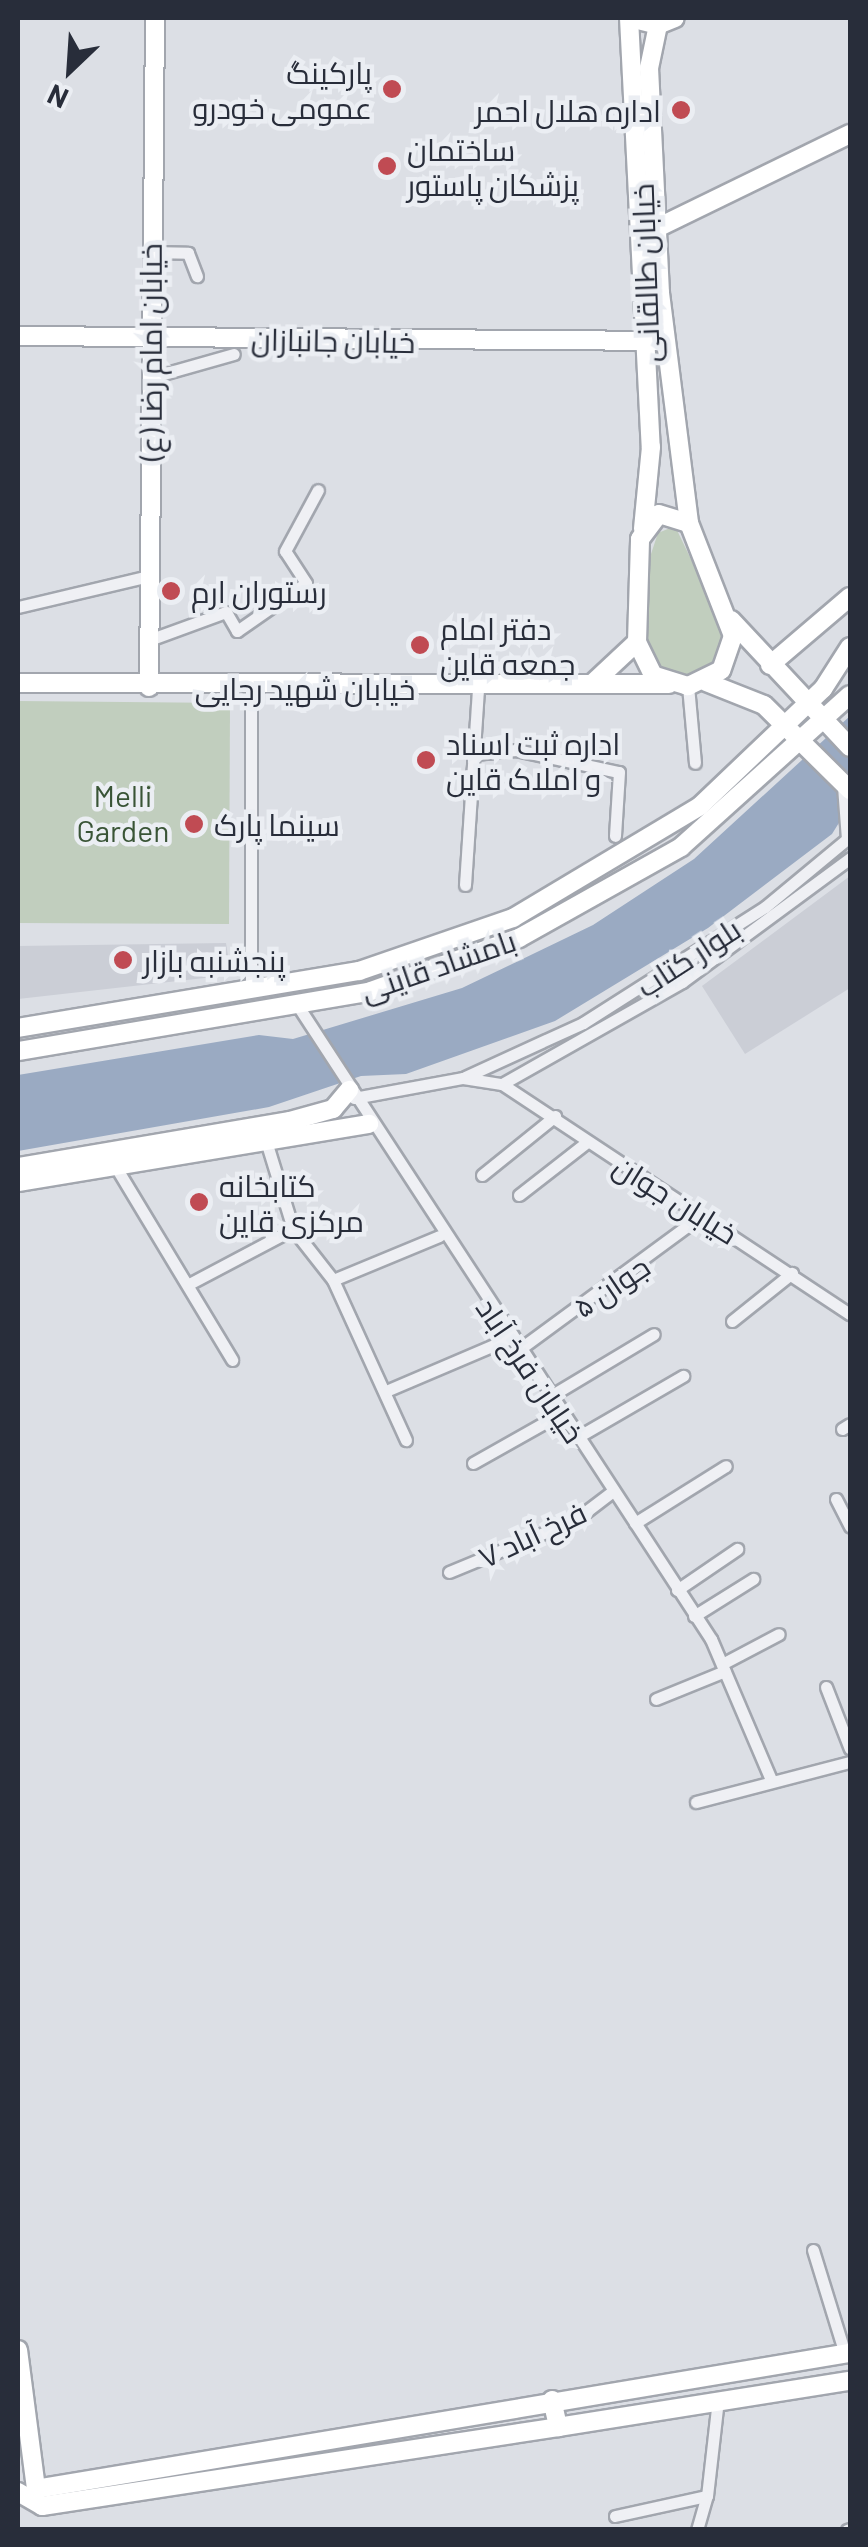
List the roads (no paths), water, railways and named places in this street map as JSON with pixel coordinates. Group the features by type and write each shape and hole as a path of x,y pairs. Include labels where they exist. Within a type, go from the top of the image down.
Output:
{"main road":[{"name":"خیابان امام رضا (ع)","path":"149,686 150,252 156,18"},
{"path":"630,18 666,21"},
{"name":"خیابان طالقانی","path":"630,18 656,342 689,524 729,618"},
{"name":"خیابان طالقانی","path":"636,642 656,342 649,68 666,21"},
{"path":"656,228 850,134"},
{"name":"خیابان جانبازان","path":"18,336 656,342"},
{"path":"643,529 670,513 689,524"},
{"path":"770,665 850,597"},
{"path":"729,618 850,747"},
{"path":"688,684 731,654 729,618"},
{"path":"592,684 636,642 642,660 688,684 742,692 846,786"},
{"name":"بامشاد قاینی","path":"18,1028 359,972 476,933 700,806 808,702 850,647"},
{"name":"خیابان شهید رجایی","path":"18,683 251,688 688,684"},
{"name":"بامشاد قاینی","path":"18,1051 371,991 520,938 712,822 850,695"},
{"path":"700,806 712,822"},
{"path":"18,1167 290,1121 333,1109 351,1094"},
{"path":"18,1182 117,1169 370,1124"},
{"path":"18,2350 36,2490 848,2353"},
{"path":"727,2398 732,2372"},
{"path":"18,2492 42,2506 850,2380"},
{"path":"552,2400 558,2427"}],"street":[{"path":"150,252 188,253 196,276"},
{"path":"150,378 234,354"},
{"path":"149,640 226,612 237,632 306,583 285,550 318,490"},
{"path":"18,607 150,576"},
{"path":"688,684 695,763"},
{"path":"251,688 251,992"},
{"path":"464,885 478,688"},
{"path":"474,754 516,750 620,772 615,836"},
{"name":"بلوار کتاب","path":"462,1078 659,978 836,849 846,839 846,786"},
{"path":"836,849 848,860"},
{"name":"بلوار کتاب","path":"502,1084 682,982 848,860"},
{"name":"خیابان فرخ آباد","path":"298,1006 440,1236 694,1616 723,1668 772,1780"},
{"path":"351,1094 462,1078 502,1084"},
{"name":"خیابان جوان","path":"502,1084 556,1116 587,1142 850,1314"},
{"path":"482,1175 556,1116"},
{"path":"266,1141 293,1228 332,1280 406,1440"},
{"path":"519,1194 587,1142"},
{"path":"117,1169 232,1360"},
{"name":"جوان ۵","path":"517,1351 701,1216"},
{"path":"188,1284 293,1228"},
{"path":"332,1280 440,1236"},
{"path":"732,1321 792,1273"},
{"path":"548,1397 654,1334"},
{"path":"386,1391 508,1339"},
{"path":"576,1438 683,1376"},
{"path":"473,1462 560,1414"},
{"path":"635,1524 726,1466"},
{"name":"فرخ آباد ۷","path":"449,1572 576,1520 613,1491"},
{"path":"836,1499 850,1527"},
{"path":"677,1590 736,1549"},
{"path":"694,1616 753,1579"},
{"path":"656,1698 723,1668 779,1634"},
{"path":"826,1687 850,1749"},
{"path":"696,1802 850,1762"},
{"path":"814,2250 848,2353"},
{"path":"697,2530 727,2398"},
{"path":"615,2516 707,2496"}],"water":[{"path":"850,716 850,805 832,834 708,928 555,1021 406,1074 361,1076 269,1107 18,1151 18,1075 259,1035 293,1039 462,988 593,925 694,859"}],"place":[{"name":"پارکینگ عمومی خودرو","path":"392,89"},
{"name":"اداره هلال احمر","path":"681,110"},
{"name":"ساختمان پزشکان پاستور","path":"387,166"},
{"name":"رستوران ارم","path":"171,591"},
{"name":"دفتر امام جمعه قاین","path":"420,645"},
{"name":"اداره ثبت اسناد و املاک قاین","path":"426,760"},
{"name":"سینما پارک","path":"194,824"},
{"name":"پنجشنبه بازار","path":"123,960"},
{"name":"کتابخانه مرکزی قاین","path":"199,1202"}],"park label":[{"name":"Melli Garden","path":"123,812"}]}
